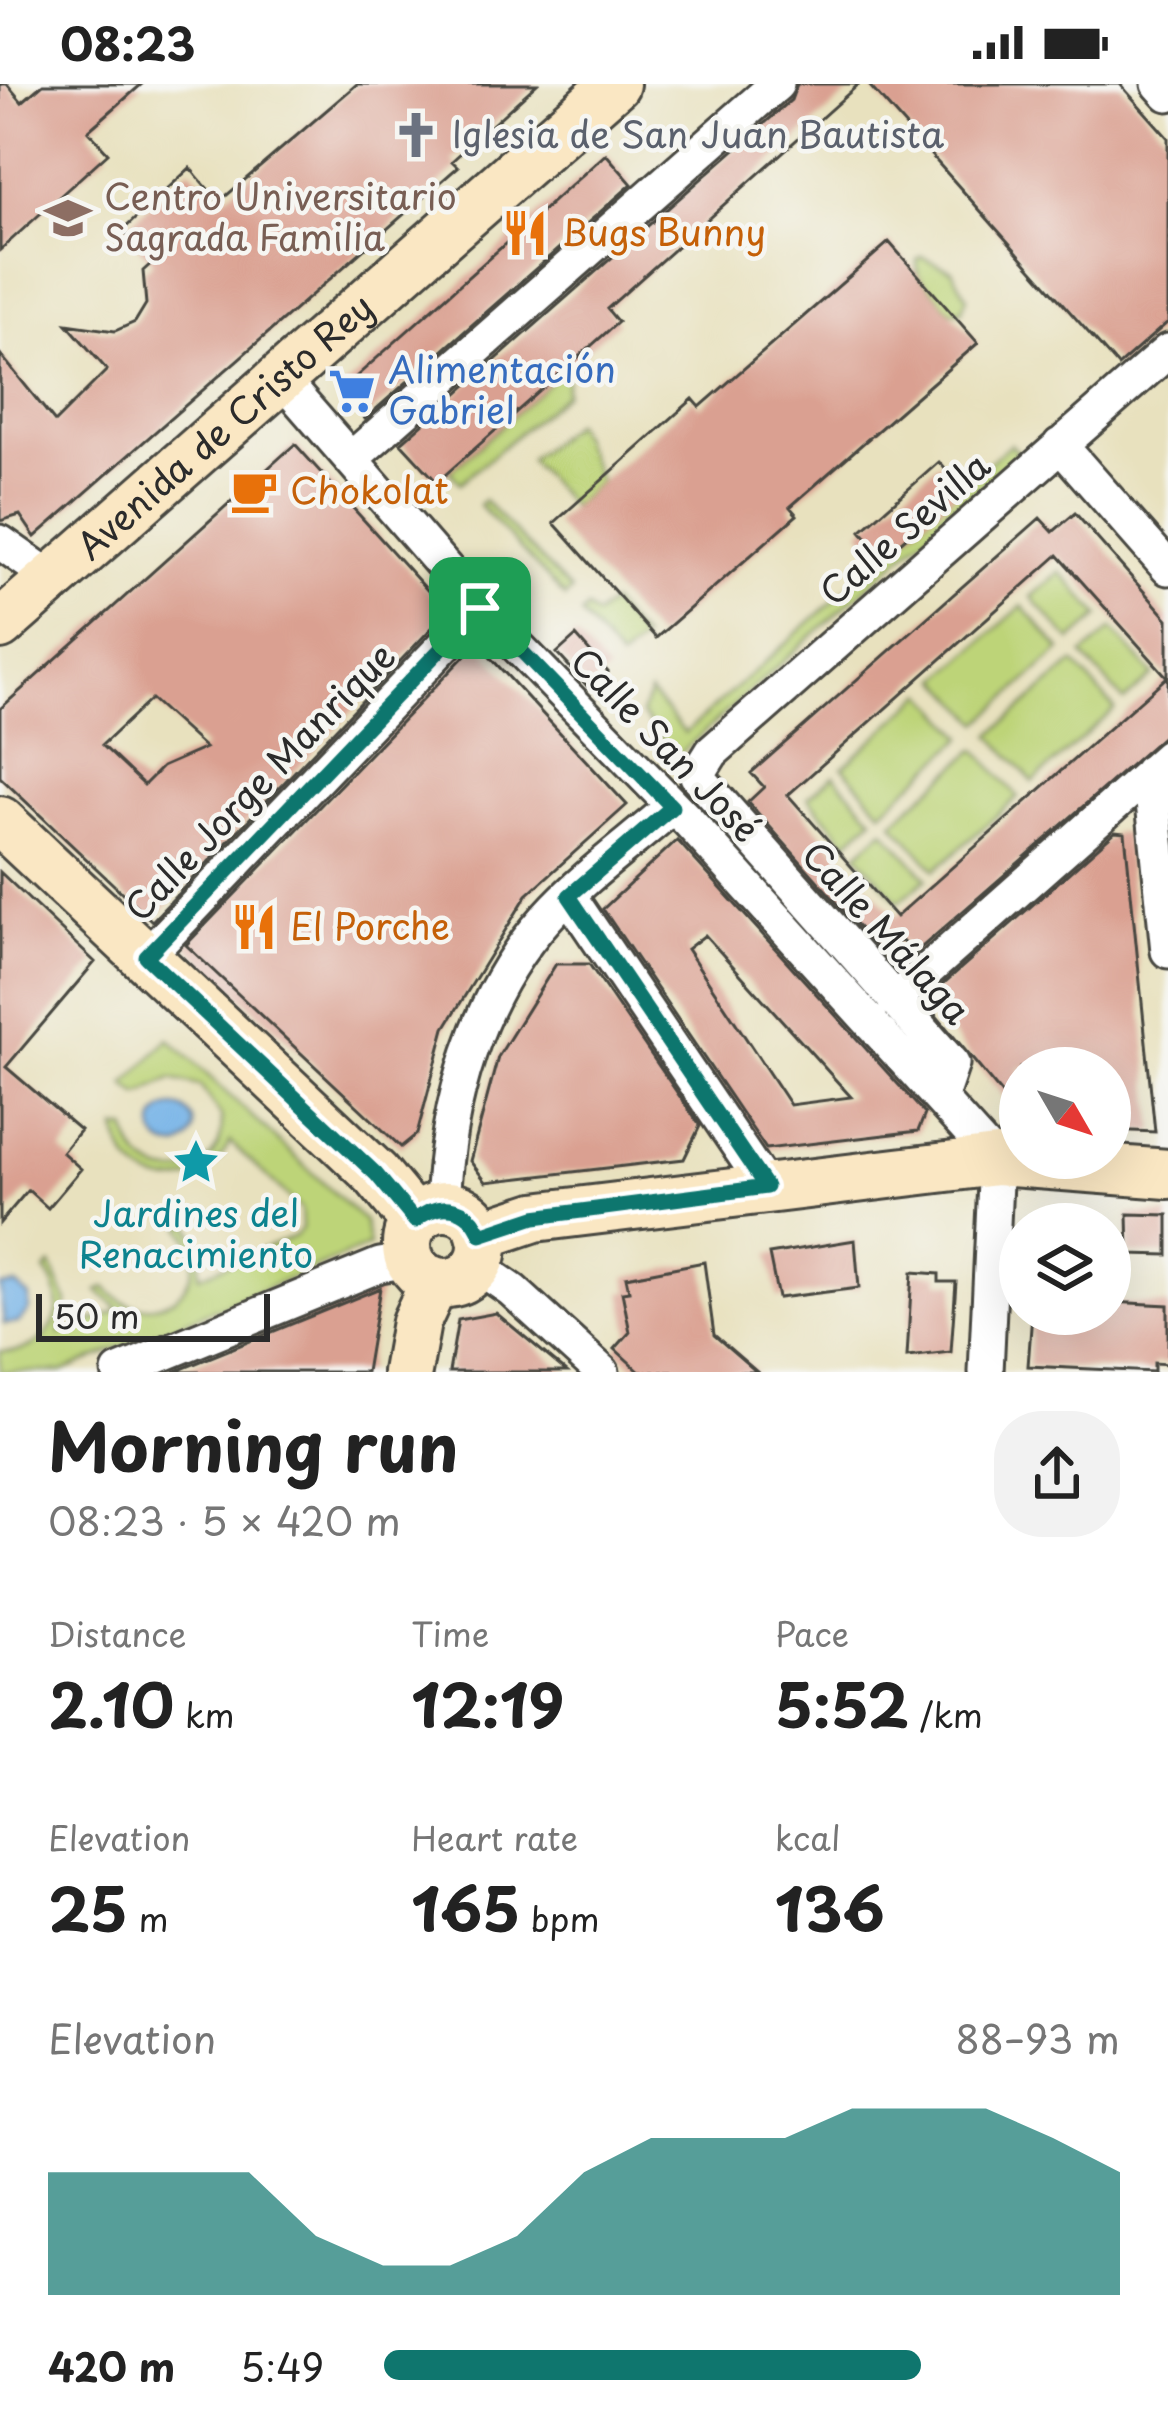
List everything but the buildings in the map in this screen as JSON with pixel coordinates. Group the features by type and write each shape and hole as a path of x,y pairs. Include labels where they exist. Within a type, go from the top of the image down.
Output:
{"street":[{"name":"Avenida de Cristo Rey","path":"0,626 615,84"},
{"path":"352,458 777,84"},
{"path":"1159,84 1168,94"},
{"name":"Calle Sevilla","path":"699,770 712,752 1168,351"},
{"name":"Calle San José","path":"281,379 480,608 672,807 996,1160"},
{"path":"1060,445 1168,568"},
{"path":"0,542 54,580"},
{"name":"Calle Jorge Manrique","path":"146,957 480,608"},
{"path":"1159,764 1168,951"},
{"path":"894,1000 1159,764"},
{"name":"Calle Málaga","path":"699,770 698,782 952,1064 940,1099"},
{"path":"407,1372 416,1322 443,1245 445,1143 470,1042 530,937 569,896 672,807"},
{"path":"0,821 376,1174 443,1245 512,1290 602,1372"},
{"path":"569,896 766,1187"},
{"path":"986,1372 996,1160"},
{"path":"119,1372 380,1265 535,1217 996,1160 1168,1174"}],"green space":[{"path":"922,257 952,270 967,297 961,311 950,311 918,275 917,260"},
{"path":"568,366 565,394 460,483 450,472"},
{"path":"574,423 600,482 572,507 529,460"},
{"path":"1010,444 1018,453 677,756 641,714 650,693 685,733"},
{"path":"484,500 571,591 565,597 479,505"},
{"path":"1060,572 1100,616 1071,641 1031,597"},
{"path":"611,603 642,639 620,660 581,615 587,609 596,616"},
{"path":"1022,606 1061,650 980,723 940,679"},
{"path":"1112,629 1153,675 1124,701 1083,655"},
{"path":"1074,663 1115,709 1033,782 991,735"},
{"path":"925,693 964,737 882,811 843,767"},
{"path":"976,749 1018,797 935,870 893,822"},
{"path":"834,775 873,818 847,842 808,797"},
{"path":"884,830 927,878 899,902 857,854"},
{"path":"169,1039 364,1221 369,1246 61,1372 0,1372 0,1351 31,1346 51,1327 57,1300 45,1271 51,1265 67,1301 60,1334 120,1310 98,1291 105,1287 138,1306 176,1297 193,1263 182,1227 189,1222 200,1246 199,1276 295,1236 302,1228 301,1209 230,1142 203,1173 168,1182 135,1167 123,1151 117,1129 127,1129 135,1150 148,1165 164,1172 182,1172 199,1167 220,1138 221,1116 200,1086 171,1079 139,1096 125,1085"}],"water":[{"path":"174,1107 188,1113 194,1127 188,1141 174,1147 160,1141 154,1127 160,1113"},
{"path":"16,1285 29,1296 29,1310 18,1323 4,1324 0,1286"}],"place":[{"name":"Iglesia de San Juan Bautista","path":"416,135"},
{"name":"Centro Universitario Sagrada Familia","path":"68,218"},
{"name":"Bugs Bunny","path":"525,233"},
{"name":"Alimentación Gabriel","path":"352,391"},
{"name":"Chokolat","path":"254,491"},
{"name":"El Porche","path":"254,927"},
{"name":"Jardines del Renacimiento","path":"196,1162"}],"route":[{"path":"480,608 672,807 569,896 766,1187 535,1217 481,1235 471,1217 452,1208 430,1210 415,1221 376,1174 146,957 480,608"}]}
